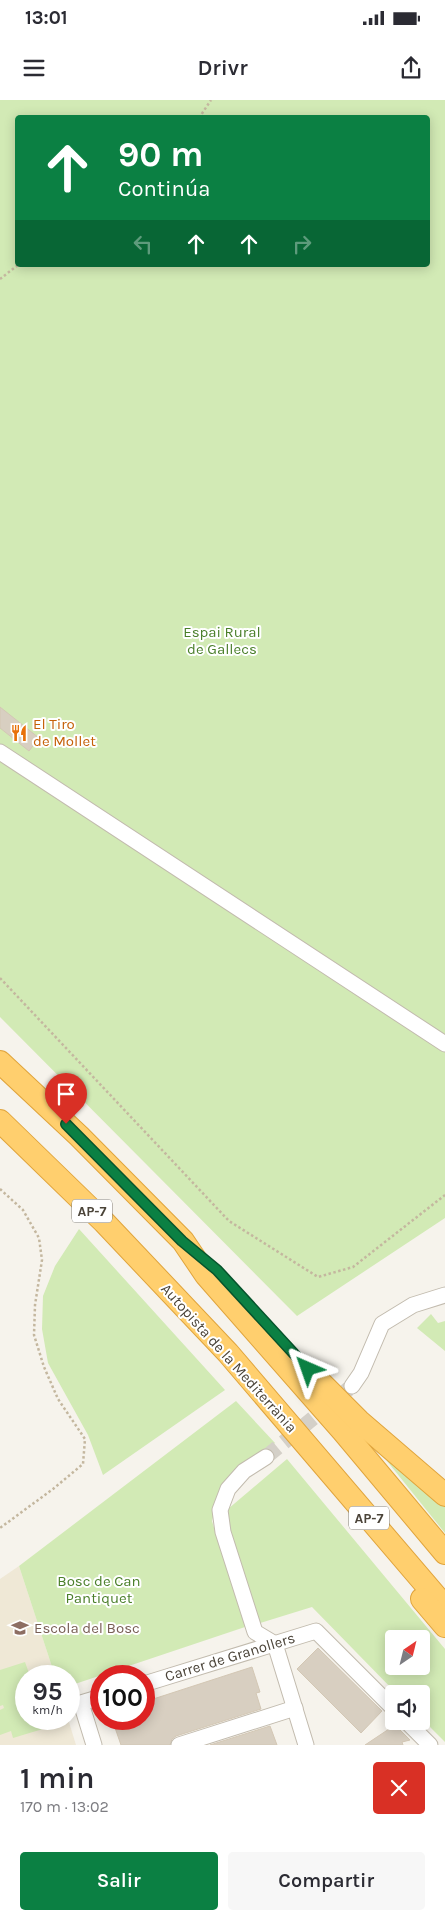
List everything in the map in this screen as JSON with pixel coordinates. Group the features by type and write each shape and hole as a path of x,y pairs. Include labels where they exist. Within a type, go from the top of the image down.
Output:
{"highway":[{"name":"AP-7","path":"0,1062 80,1136 182,1241 206,1275 261,1328 302,1374 445,1553"},
{"name":"Autopista de la Mediterrània","path":"0,1120 104,1222 228,1354 445,1607"},
{"path":"302,1374 445,1495"},
{"path":"294,1429 315,1468 445,1626"}],"street":[{"path":"0,752 445,1044"},
{"path":"352,1386 361,1373 382,1324 413,1305 445,1295"},
{"path":"266,1457 244,1471 228,1489 220,1510 223,1532 254,1632 275,1644 306,1745"},
{"name":"Carrer de Granollers","path":"155,1681 316,1631 385,1700"},
{"path":"90,1700 81,1703 94,1745"},
{"path":"179,1745 294,1708"},
{"path":"415,1730 430,1745"}],"path":[{"path":"201,115 211,100"},
{"path":"0,278 15,267"},
{"path":"0,978 228,1221 318,1277 353,1267 445,1195"},
{"path":"0,1189 23,1210 39,1238 42,1260 35,1305 34,1336 44,1367 58,1398 85,1440 83,1464 0,1528"}],"shaded area":[{"name":"Escola del Bosc","path":"19,1566 51,1665 15,1665 15,1730 71,1730 76,1745 0,1745 0,1579"}],"green space":[{"name":"Espai Rural de Gallecs","path":"0,100 445,100 445,1218 297,1316 0,1017"},
{"path":"79,1229 225,1390 103,1475 88,1435 48,1363 42,1329 43,1296 55,1266"},
{"path":"431,1314 438,1323 445,1321 445,1351 417,1328"},
{"name":"Bosc de Can Pantiquet","path":"236,1401 275,1443 219,1493 212,1521 245,1627 132,1665 90,1665 90,1679 80,1682 80,1665 51,1665 19,1566"},
{"path":"370,1440 445,1501 445,1533"},
{"path":"287,1459 429,1630 385,1630 385,1675 430,1675 430,1631 445,1649 445,1742 430,1727 430,1685 388,1685 312,1607 257,1624 226,1522 228,1509"},
{"path":"25,1662 26,1665 16,1665"},
{"path":"15,1665 15,1730 39,1730 13,1738 11,1731 0,1735 0,1710 4,1708 3,1705 0,1706 0,1670"}],"building":[{"name":"El Tiro de Mollet","path":"0,707 39,738 29,751 0,728"},
{"path":"318,1648 382,1711 361,1733 297,1669"},
{"path":"252,1667 260,1692 256,1693 261,1709 176,1736 172,1739 170,1745 121,1745 116,1730 155,1730 155,1698"},
{"path":"270,1726 277,1745 210,1745"},
{"path":"388,1730 400,1730 410,1740 402,1742 403,1745 365,1745"}],"tunnel":[{"path":"266,1457 352,1386"}],"place":[{"name":"El Tiro de Mollet","path":"19,733"},
{"name":"Escola del Bosc","path":"20,1628"}],"route":[{"path":"66,1124 182,1241 217,1270 308,1369"}]}
